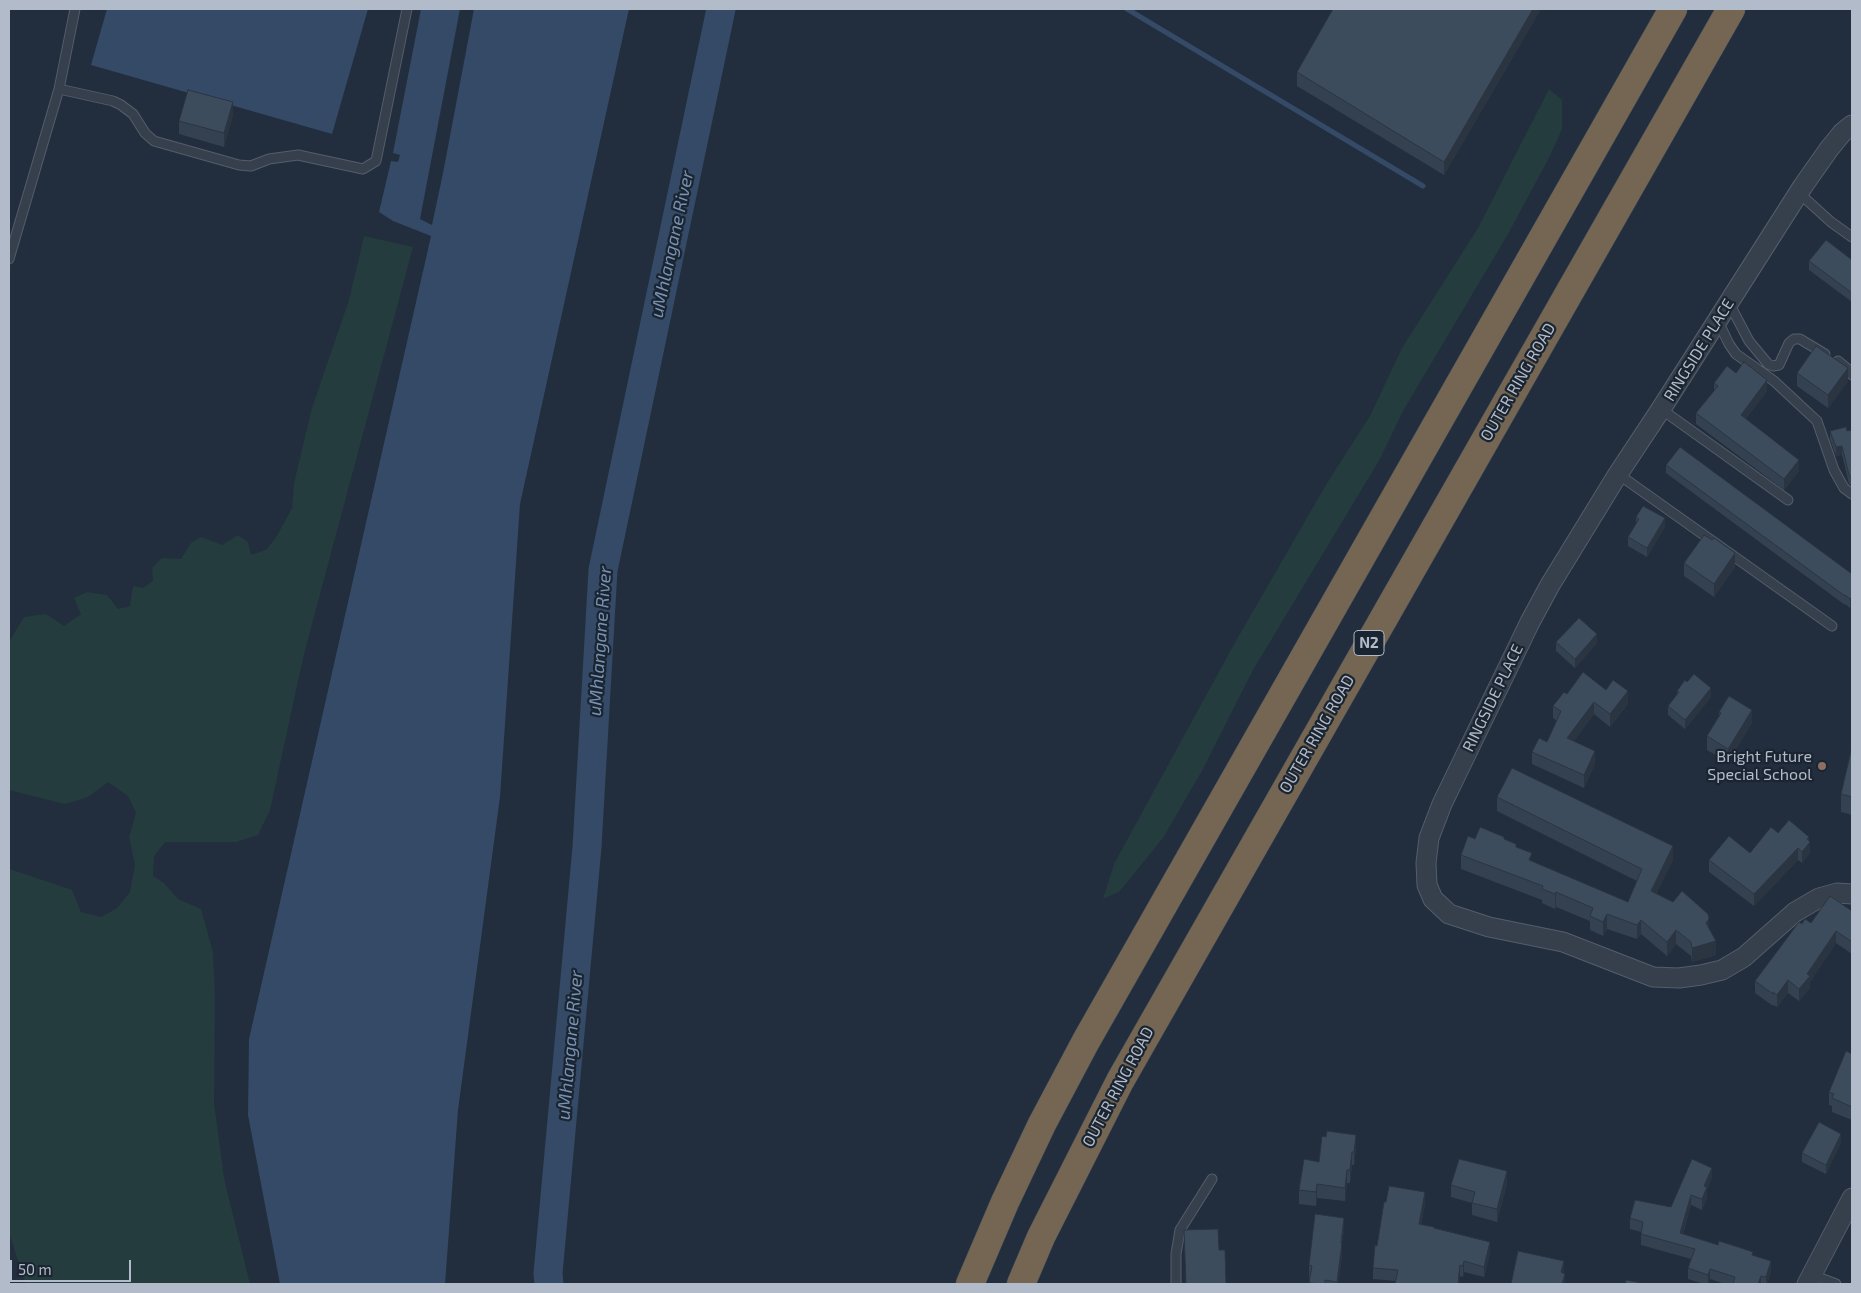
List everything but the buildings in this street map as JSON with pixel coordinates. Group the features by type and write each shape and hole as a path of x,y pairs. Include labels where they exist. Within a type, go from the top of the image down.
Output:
{"highway":[{"path":"970,1284 1005,1202 1042,1124 1086,1041 1673,9"},
{"name":"OUTER RING ROAD","path":"1021,1284 1050,1220 1129,1064 1732,9"}],"street":[{"name":"RINGSIDE PLACE","path":"1852,125 1842,133 1829,149 1799,192 1718,321 1618,474 1550,585 1530,622 1442,804 1429,838 1426,863 1427,885 1433,899 1449,914 1489,927 1563,942 1653,977 1680,978 1701,976 1722,970 1744,957 1795,912 1819,898 1837,893 1852,894"},
{"path":"1810,1280 1852,1198"}],"lane":[{"path":"9,259 59,89 76,9"},
{"path":"59,89 113,101 122,105 154,141 239,165 251,166 269,160 298,155 363,169 376,161 407,9"},
{"path":"1799,192 1831,222 1852,237"},
{"path":"1729,303 1749,341 1768,364 1773,366 1779,365 1789,343 1794,339 1800,339 1838,361 1850,370 1852,375"},
{"path":"1718,321 1736,354 1774,381 1817,421 1834,470 1844,488 1852,494"},
{"path":"1661,409 1788,500"},
{"path":"1618,474 1832,626"},
{"path":"1176,1284 1176,1254 1180,1230 1212,1179"},
{"path":"1810,1280 1836,1284"}],"green space":[{"path":"1549,89 1562,100 1562,129 1550,156 1508,234 1403,411 1380,459 1253,670 1203,769 1163,838 1119,892 1103,899 1114,864 1233,646 1327,483 1370,416 1402,348 1478,228"},
{"path":"364,236 413,247 304,654 270,810 258,835 236,842 165,842 154,856 153,876 164,883 178,899 201,909 213,952 215,999 214,1103 224,1178 250,1284 26,1284 9,1233 9,869 72,890 81,912 101,917 117,908 130,892 135,865 129,837 136,813 128,796 108,782 88,797 65,804 9,790 9,642 24,617 46,614 64,626 81,614 74,598 87,592 107,595 118,609 130,606 133,586 143,588 153,581 152,568 162,558 181,559 191,543 201,537 222,545 238,535 248,542 251,555 266,550 277,536 292,508 294,483 312,408 349,300"}],"water":[{"path":"107,9 368,9 332,134 91,65"},
{"path":"421,9 460,9 420,219 432,225 474,9 629,9 520,504 500,797 458,1110 445,1284 280,1284 248,1115 249,1039 431,236 393,221 379,212 391,161 398,162 400,155 393,153"}],"waterway":[{"name":"uMhlangane River","path":"549,1284 548,1273 587,847 603,570 721,9"},
{"path":"1127,9 1423,186"}],"place":[{"name":"Bright Future Special School","path":"1822,766"}]}
